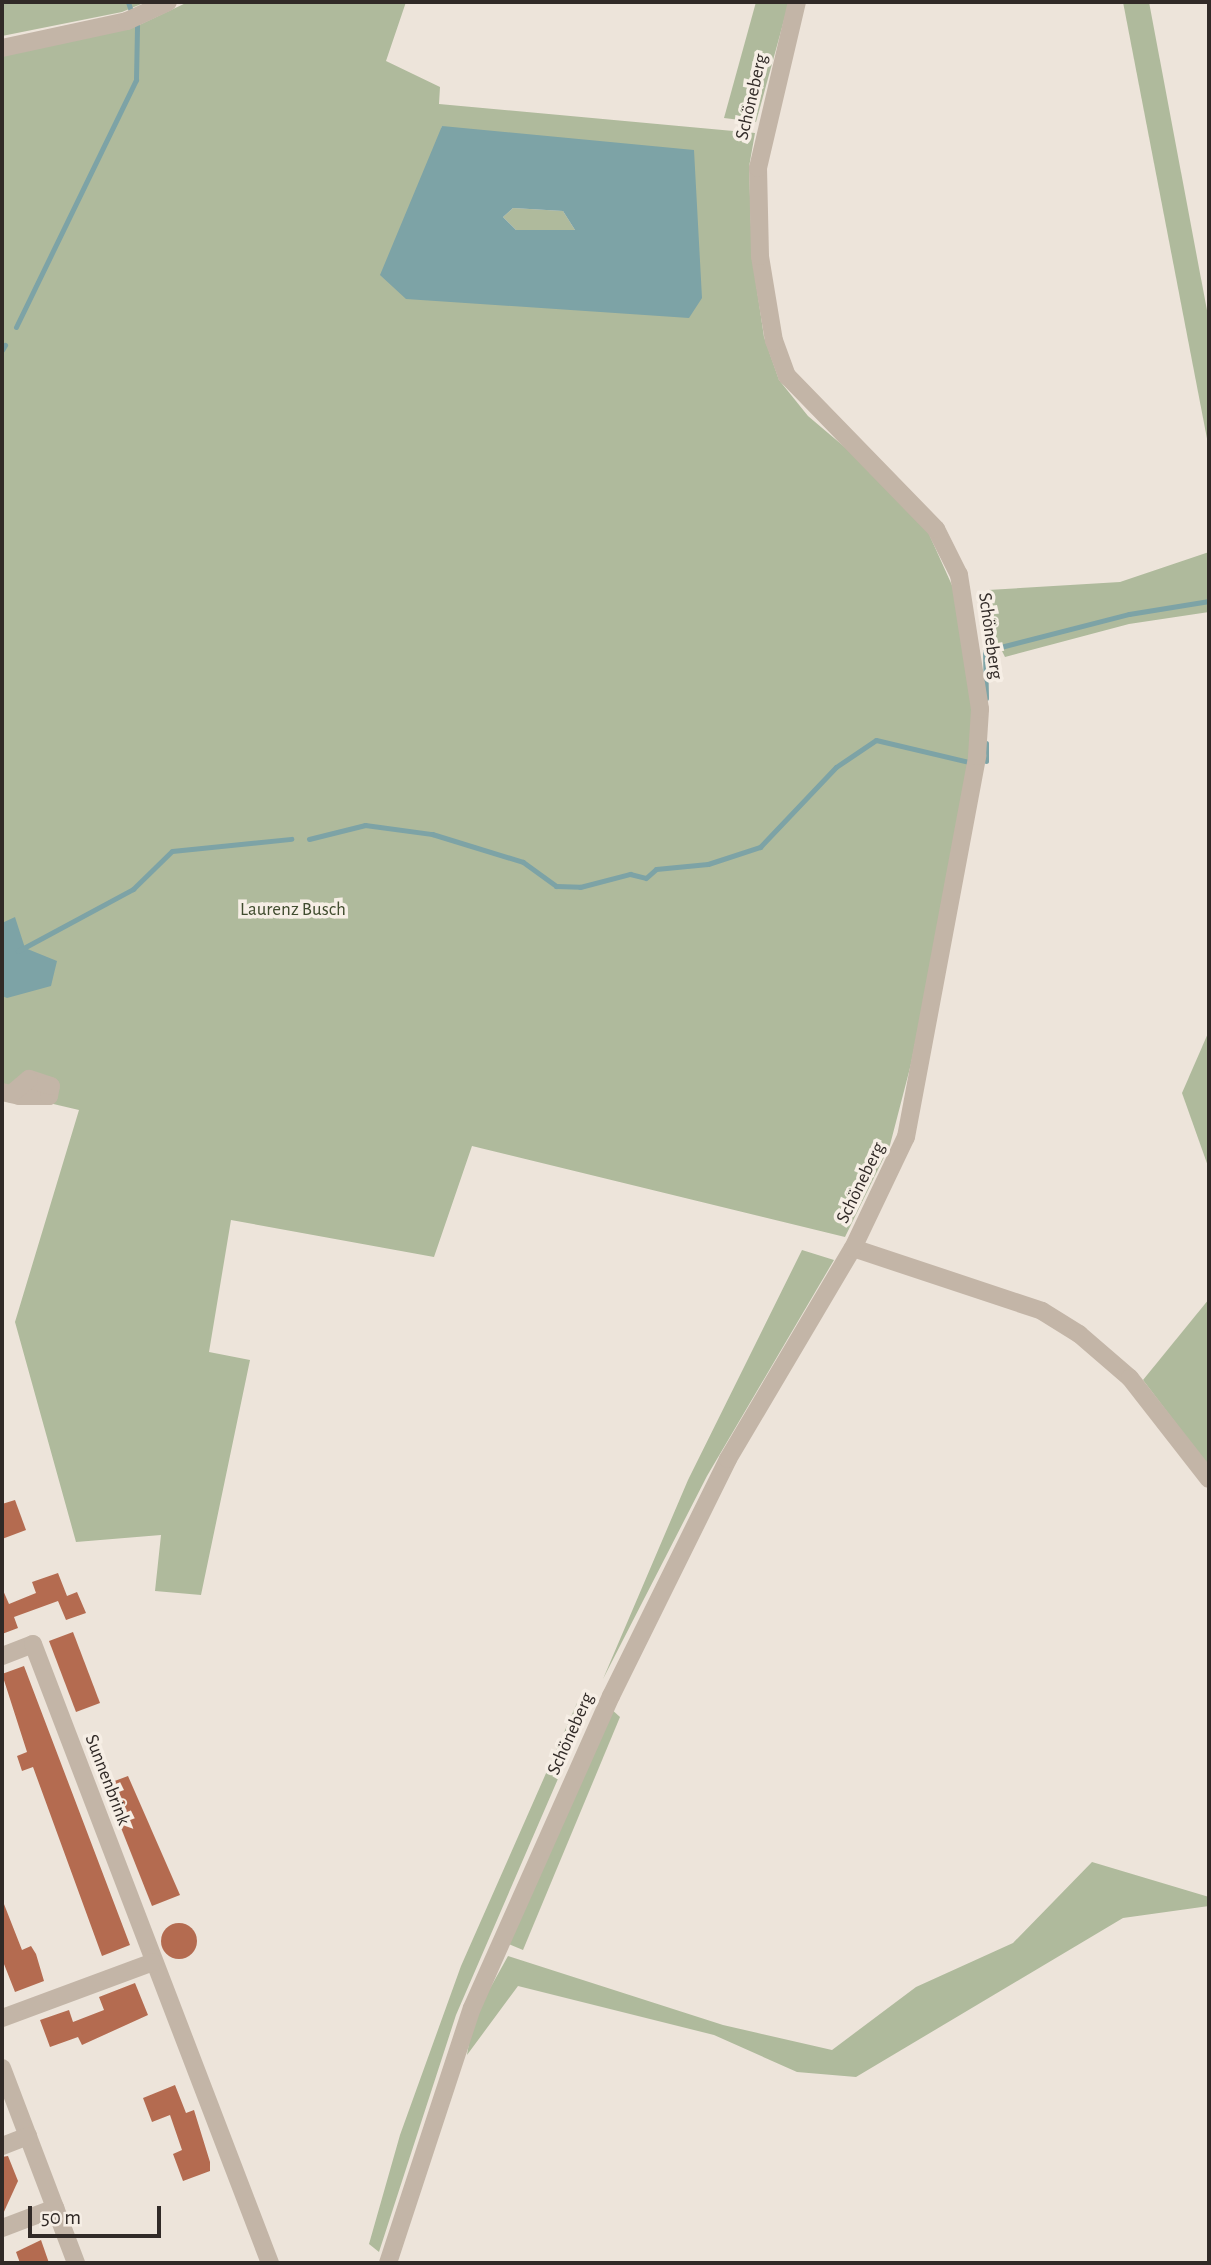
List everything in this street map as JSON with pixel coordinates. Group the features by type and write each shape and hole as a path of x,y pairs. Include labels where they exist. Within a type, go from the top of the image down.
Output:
{"street":[{"path":"2,48 127,21 168,2"},
{"name":"Schöneberg","path":"388,2263 472,2008 611,1696 728,1459 853,1248 906,1137 977,756 980,709 966,601 936,529 787,376 774,341 760,256 758,168 797,2"},
{"name":"Schöneberg","path":"853,1248 1042,1311 1079,1334 1130,1378 1209,1479"},
{"name":"Sunnenbrink","path":"2,1656 33,1644 270,2263"},
{"path":"2,2018 153,1962"},
{"path":"2,2068 76,2263"},
{"path":"2,2146 28,2136"},
{"path":"2,2228 55,2208"}],"green space":[{"path":"2,2 146,2 122,12 2,36"},
{"name":"Laurenz Busch","path":"188,2 406,2 386,61 440,87 439,104 755,133 749,167 752,256 764,337 779,380 808,416 874,472 928,532 960,603 974,698 969,767 911,1064 890,1145 845,1237 472,1146 434,1257 231,1220 209,1352 250,1360 201,1595 155,1591 161,1535 76,1542 15,1322 79,1110 2,1092 2,56 137,26","holes":["442,126 702,298 406,299"]},
{"path":"756,2 789,2 756,122 724,118"},
{"path":"1123,2 1149,2 1209,321 1209,449"},
{"path":"513,208 563,211 575,230 516,230 503,217"},
{"path":"1209,552 1209,612 1129,624 1005,657 994,635 988,590 1120,582"},
{"path":"1209,1031 1209,1169 1182,1093"},
{"path":"802,1250 834,1260 707,1476 603,1679 688,1480"},
{"path":"1209,1299 1209,1467 1143,1380"},
{"path":"577,1703 589,1707 456,2015 379,2252 369,2244 400,2135 461,1966"},
{"path":"610,1708 620,1717 523,1950 506,1943"},
{"path":"1092,1862 1209,1897 1209,1906 1123,1918 856,2077 797,2072 714,2035 518,1986 467,2055 473,2019 508,1956 723,2025 832,2050 916,1987 1013,1943"}],"water":[{"path":"442,126 694,150 702,298 689,318 406,299 380,275","holes":["513,208 563,211 575,230 516,230 503,217"]},
{"path":"15,917 25,948 57,961 51,986 7,998 2,996 2,923"}],"building":[{"path":"15,1500 26,1530 2,1539 2,1504"},
{"path":"58,1573 67,1596 77,1592 86,1613 66,1620 58,1601 14,1617 18,1628 2,1634 2,1588 9,1604 36,1593 32,1582"},
{"path":"73,1632 100,1703 76,1712 49,1641"},
{"path":"24,1666 130,1945 102,1956 33,1767 22,1771 17,1756 27,1752 2,1674"},
{"path":"128,1776 180,1895 152,1906 104,1785"},
{"path":"2,1899 22,1950 31,1946 44,1981 15,1992 2,1959"},
{"path":"179,1923 192,1928 197,1941 192,1954 179,1959 166,1954 161,1941 166,1928"},
{"path":"135,1983 148,2015 82,2045 78,2037 50,2047 40,2020 69,2010 73,2022 104,2010 99,1997"},
{"path":"175,2085 186,2113 194,2110 210,2162 210,2171 183,2181 173,2154 182,2150 170,2115 152,2122 143,2098"},
{"path":"8,2156 18,2181 2,2216 2,2157"},
{"path":"41,2240 49,2263 20,2263 16,2252"}],"waterway":[{"path":"128,2 131,11"},
{"path":"16,327 136,80 137,26"},
{"path":"2,350 5,345"},
{"path":"986,698 985,651 1129,614 1209,601"},
{"path":"309,839 365,825 432,834 523,862 556,886 580,887 630,874 646,878 656,869 708,864 760,847 836,767 876,740 969,762"},
{"path":"986,743 986,761"},
{"path":"18,951 133,889 172,851 291,839"}]}
